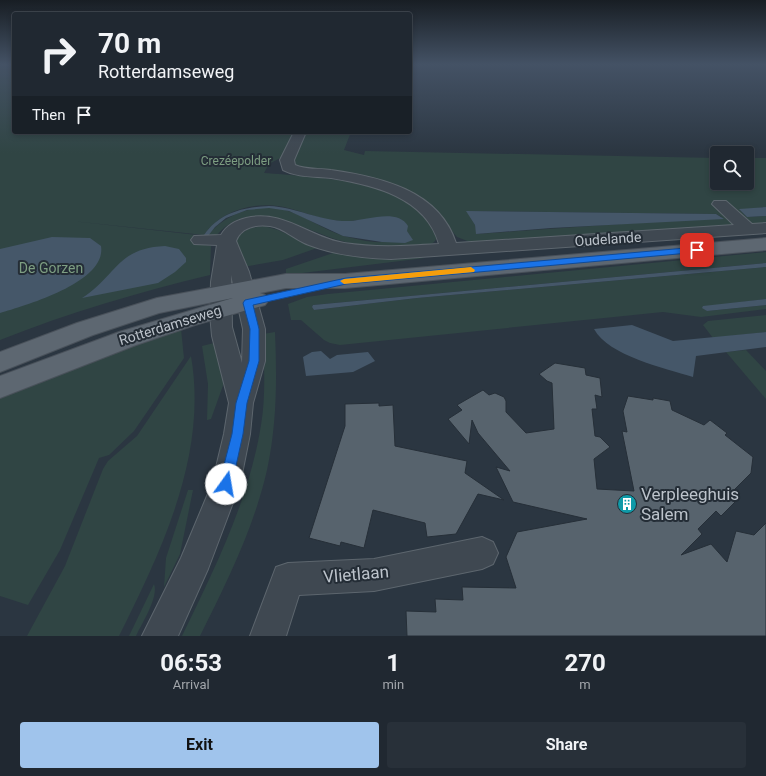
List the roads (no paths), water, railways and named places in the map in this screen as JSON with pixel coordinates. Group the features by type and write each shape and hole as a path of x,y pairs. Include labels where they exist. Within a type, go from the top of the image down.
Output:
{"main road":[{"name":"Rotterdamseweg","path":"0,362 123,316 157,306 222,301 346,281 766,244"},
{"name":"Rotterdamseweg","path":"0,387 222,301"}],"street":[{"path":"299,134 287,160 288,167 297,171 351,177 404,195 422,206 435,217 443,230 449,250"},
{"path":"720,204 748,229"},
{"name":"Oudelande","path":"227,240 232,231 238,227 264,220 273,221 301,235 331,247 346,250 391,253 766,228"},
{"path":"200,240 227,240"},
{"path":"160,636 192,569 226,484 242,403 254,361 254,329 240,272 227,240"},
{"path":"227,240 222,266 223,334 242,403"},
{"name":"Vlietlaan","path":"268,636 288,579 374,575 482,553"}],"water":[{"path":"269,206 289,209 339,221 350,221 381,216 397,217 408,226 407,231 413,240 405,243 382,242 343,236 289,211 269,208 247,210 226,218 215,227 208,236 204,235 210,227 224,216 250,208"},
{"path":"766,207 766,216 747,217 739,209"},
{"path":"466,211 716,214 724,219 551,228 476,234 475,225"},
{"path":"52,237 90,238 101,246 99,259 92,271 79,281 63,290 45,298 0,313 0,249"},
{"path":"165,246 179,249 186,258 186,262 175,272 158,283 82,298 93,290 126,258 136,252 149,248"},
{"path":"766,263 766,267 417,298 314,310 312,307 313,305"},
{"path":"766,299 766,305 707,311 702,308 703,306"},
{"path":"632,325 673,341 766,332 766,347 696,356 693,377 638,360 624,354 601,338 594,329"},
{"path":"321,351 330,359 337,355 368,352 375,361 353,372 306,376 303,357 312,352"}],"place":[{"name":"Verpleeghuis Salem","path":"627,504"}],"park label":[{"name":"Crezéepolder","path":"236,161"},
{"name":"De Gorzen","path":"51,268"}]}
